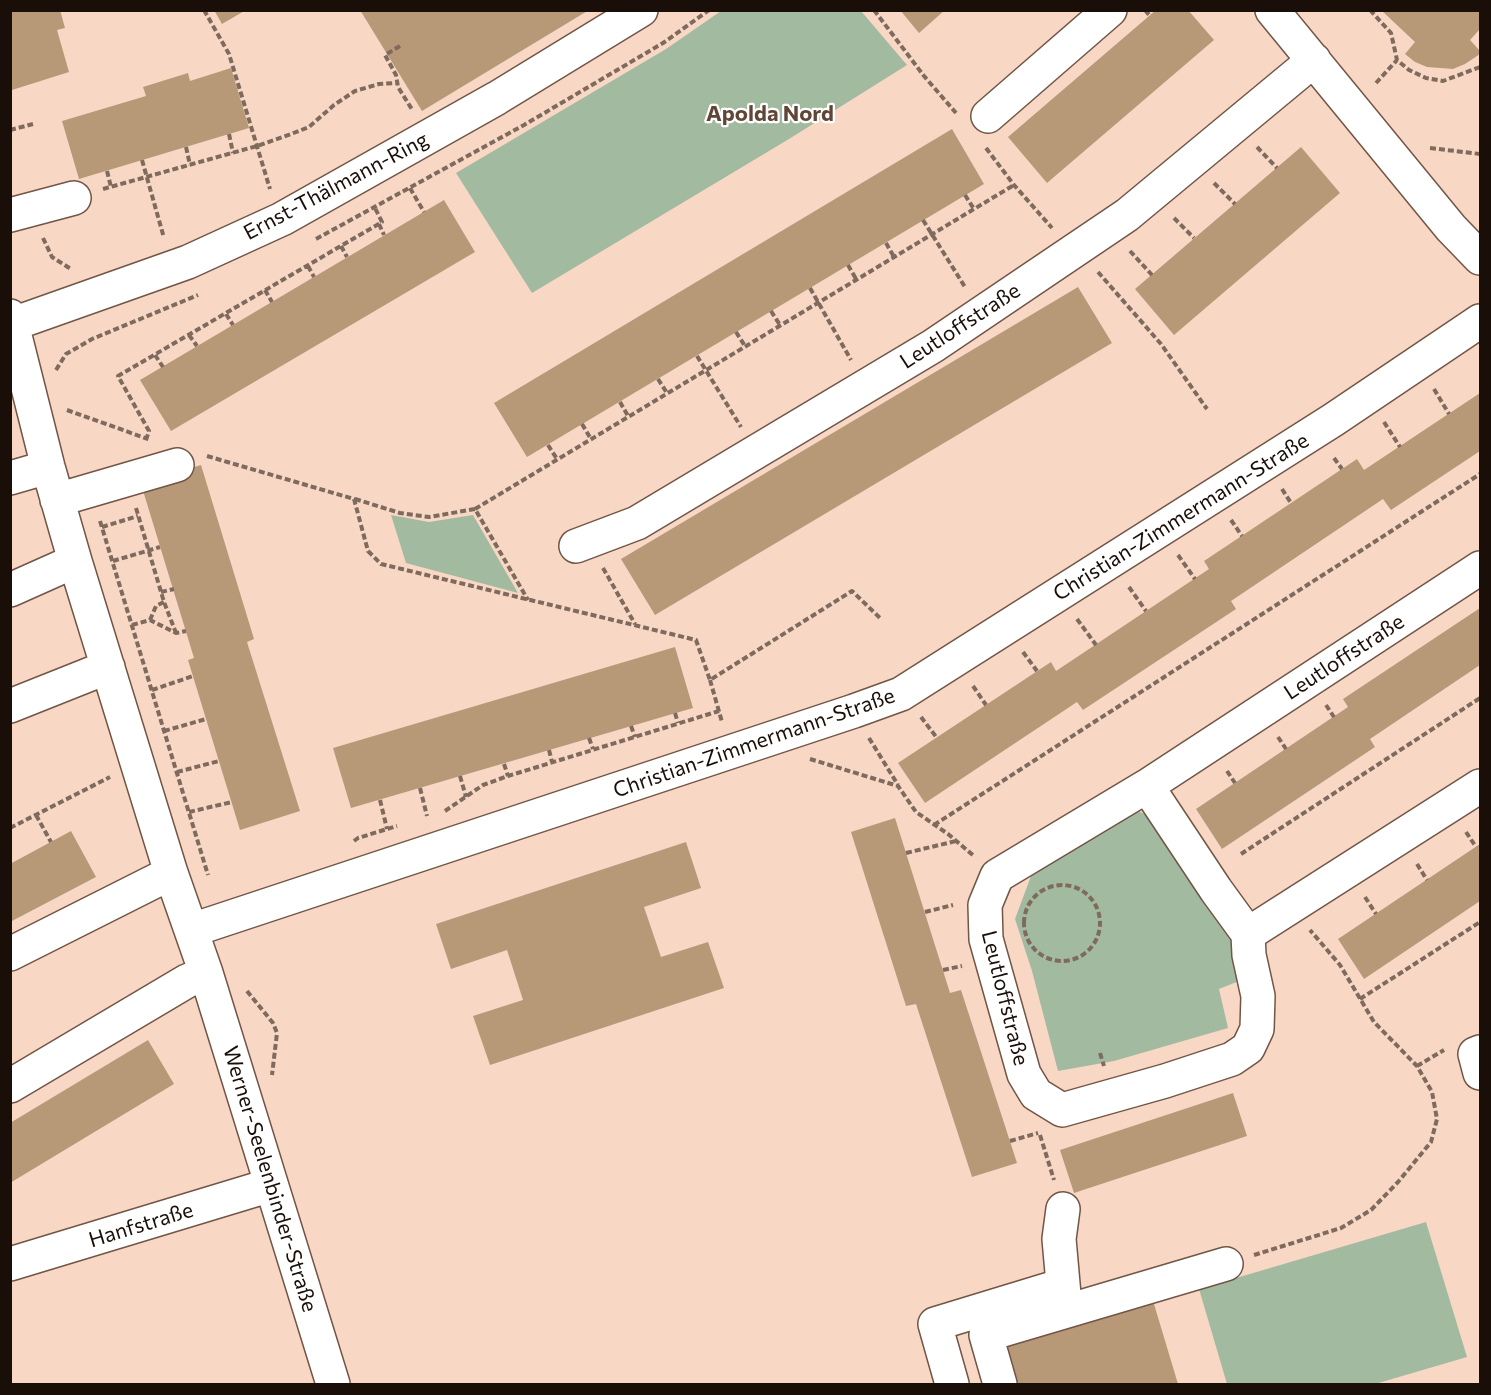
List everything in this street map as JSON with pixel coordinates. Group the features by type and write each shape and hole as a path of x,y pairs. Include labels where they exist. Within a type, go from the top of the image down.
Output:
{"street":[{"name":"Ernst-Thälmann-Ring","path":"11,322 188,262 282,219 497,98 641,10"},
{"path":"978,127 1110,10"},
{"path":"1272,10 1444,219 1480,258"},
{"name":"Leutloffstraße","path":"582,544 638,523 933,346 1127,215 1314,60"},
{"path":"10,215 74,198"},
{"name":"Christian-Zimmermann-Straße","path":"207,925 901,694 1334,420 1480,321"},
{"name":"Werner-Seelenbinder-Straße","path":"11,322 57,500 171,873 207,925 206,973 333,1384"},
{"path":"57,500 91,490 179,454"},
{"path":"10,478 48,467"},
{"path":"10,590 75,561"},
{"name":"Leutloffstraße","path":"1248,934 1249,955 1258,996 1257,1029 1248,1048 1232,1059 1165,1081 1062,1110 1036,1094 1024,1074 986,939 985,905 997,876 1147,786 1480,568"},
{"path":"10,705 108,667"},
{"path":"1147,786 1215,890 1248,934 1480,786"},
{"path":"10,954 171,873"},
{"path":"10,1086 187,981 206,973"},
{"path":"1480,1052 1475,1054 1480,1073"},
{"name":"Hanfstraße","path":"10,1264 271,1185"},
{"path":"1063,1209 1059,1239 1064,1298"},
{"path":"952,1384 935,1324 1226,1264"},
{"path":"1000,1384 986,1335 1064,1298"}],"path":[{"path":"204,10 230,54 274,200"},
{"path":"309,243 643,55 709,10"},
{"path":"874,10 924,76 978,127 1014,185 1072,252 1099,273 1161,344 1207,409"},
{"path":"1145,10 1150,16"},
{"path":"1370,10 1391,33 1397,60 1409,70 1426,78 1443,81 1480,67"},
{"path":"400,46 386,56 396,75 397,83 414,113"},
{"path":"1376,83 1397,60"},
{"path":"74,198 257,146 309,128 334,105 355,91 379,84 397,83"},
{"path":"10,130 33,124"},
{"path":"229,134 233,153"},
{"path":"186,147 190,165"},
{"path":"1430,148 1480,154"},
{"path":"142,160 166,245"},
{"path":"106,171 111,187"},
{"path":"68,420 64,408 148,439 179,454 400,513 429,517 475,508 1014,185"},
{"path":"410,188 424,212"},
{"path":"965,195 974,209"},
{"path":"148,439 149,431 118,376 379,224 382,222 375,207"},
{"path":"923,220 981,313"},
{"path":"379,224 384,235"},
{"path":"886,243 894,257"},
{"path":"341,246 347,258"},
{"path":"848,265 856,279"},
{"path":"308,266 314,277"},
{"path":"810,288 866,387"},
{"path":"265,290 272,302"},
{"path":"56,375 56,368 66,354 92,339 205,292"},
{"path":"771,311 780,325"},
{"path":"226,314 233,325"},
{"path":"736,332 745,346"},
{"path":"189,335 197,346"},
{"path":"155,355 162,367"},
{"path":"697,356 757,452"},
{"path":"658,379 666,393"},
{"path":"1432,385 1449,414"},
{"path":"620,402 628,416"},
{"path":"1383,420 1400,447"},
{"path":"582,424 591,439"},
{"path":"138,445 148,439"},
{"path":"548,445 557,459"},
{"path":"934,825 1480,474"},
{"path":"91,490 189,812 207,925"},
{"path":"354,499 368,551 381,564 696,640 719,711 717,756"},
{"path":"141,507 135,509 176,633"},
{"path":"475,508 528,600"},
{"path":"102,527 138,516"},
{"path":"582,544 635,625"},
{"path":"113,561 160,547"},
{"path":"1177,553 1195,579"},
{"path":"1127,584 1146,611"},
{"path":"161,592 174,590"},
{"path":"710,680 852,591 881,619"},
{"path":"150,620 156,606 164,602"},
{"path":"1076,618 1096,645"},
{"path":"132,625 150,620 176,633 186,631"},
{"path":"1016,643 1037,671"},
{"path":"152,690 193,676"},
{"path":"970,681 986,705"},
{"path":"1241,854 1480,698"},
{"path":"417,819 446,810 483,785 508,776 719,711"},
{"path":"854,711 916,812 956,841 997,876"},
{"path":"675,713 678,723"},
{"path":"918,714 937,738"},
{"path":"164,731 206,719"},
{"path":"631,726 635,737"},
{"path":"589,738 593,749"},
{"path":"766,740 794,754 898,786"},
{"path":"549,750 552,762"},
{"path":"177,772 219,760"},
{"path":"504,764 508,776"},
{"path":"10,828 138,765"},
{"path":"460,776 466,797"},
{"path":"420,788 427,816"},
{"path":"380,800 387,829"},
{"path":"189,812 232,802"},
{"path":"36,815 51,842"},
{"path":"351,844 358,838 407,822"},
{"path":"906,853 956,841"},
{"path":"1071,885 1082,891 1098,910 1100,923 1098,935 1093,947 1084,955 1072,961 1060,962 1048,959 1033,947 1024,931 1023,918 1027,906 1045,888 1071,885"},
{"path":"1226,1264 1341,1228 1371,1210 1431,1142 1437,1119 1432,1092 1417,1066 1374,1022 1340,965 1312,932 1285,912"},
{"path":"1360,999 1480,922"},
{"path":"242,984 273,1023 277,1033 272,1077"},
{"path":"1036,1094 1031,1106 1063,1209"},
{"path":"1010,1141 1040,1133"}],"green space":[{"path":"721,11 861,11 907,65 789,139 532,293 456,173 666,49"},
{"path":"391,515 429,522 473,515 518,593 406,563"},
{"path":"1134,809 1155,819 1240,937 1244,979 1219,989 1228,1028 1114,1061 1058,1071 1032,971 1015,919 1034,868"},
{"path":"1426,1222 1467,1357 1375,1384 1227,1384 1199,1289"}],"building":[{"path":"10,10 60,10 65,28 57,30 69,72 12,90 10,84"},
{"path":"214,10 246,10 222,24"},
{"path":"360,10 589,10 422,111"},
{"path":"900,10 945,10 919,33"},
{"path":"1156,10 1188,10 1214,40 1047,183 1008,137"},
{"path":"1381,10 1480,10 1480,29 1470,40 1480,54 1453,69 1427,67 1415,62 1405,54 1415,42"},
{"path":"231,68 249,128 79,179 62,121 146,96 143,87 188,73 190,81"},
{"path":"952,129 984,184 527,457 494,403"},
{"path":"1301,147 1340,193 1174,335 1135,289"},
{"path":"444,200 475,252 171,431 140,380"},
{"path":"1078,287 1112,343 655,615 621,559"},
{"path":"1480,393 1480,451 1391,510 1383,499 1231,601 1236,609 1083,710 1077,702 925,803 898,763 1051,662 1056,671 1209,569 1204,561 1357,459 1364,470"},
{"path":"201,465 254,639 247,642 300,811 240,830 188,660 194,658 141,484"},
{"path":"1480,608 1480,665 1370,739 1375,747 1222,849 1196,809 1348,707 1343,699"},
{"path":"675,647 693,708 351,808 333,748"},
{"path":"895,818 950,993 961,990 1017,1163 972,1177 916,1004 906,1006 851,832"},
{"path":"71,831 96,877 10,922 10,864"},
{"path":"686,842 701,888 644,907 661,957 708,942 724,988 490,1065 473,1016 523,1000 507,950 451,969 436,924"},
{"path":"1480,844 1480,901 1364,979 1338,939"},
{"path":"148,1040 174,1084 10,1183 10,1123"},
{"path":"1233,1093 1247,1136 1074,1193 1060,1150"},
{"path":"1151,1294 1178,1384 1006,1384 993,1341"}],"district":[{"name":"Apolda Nord","path":"770,114"}]}
